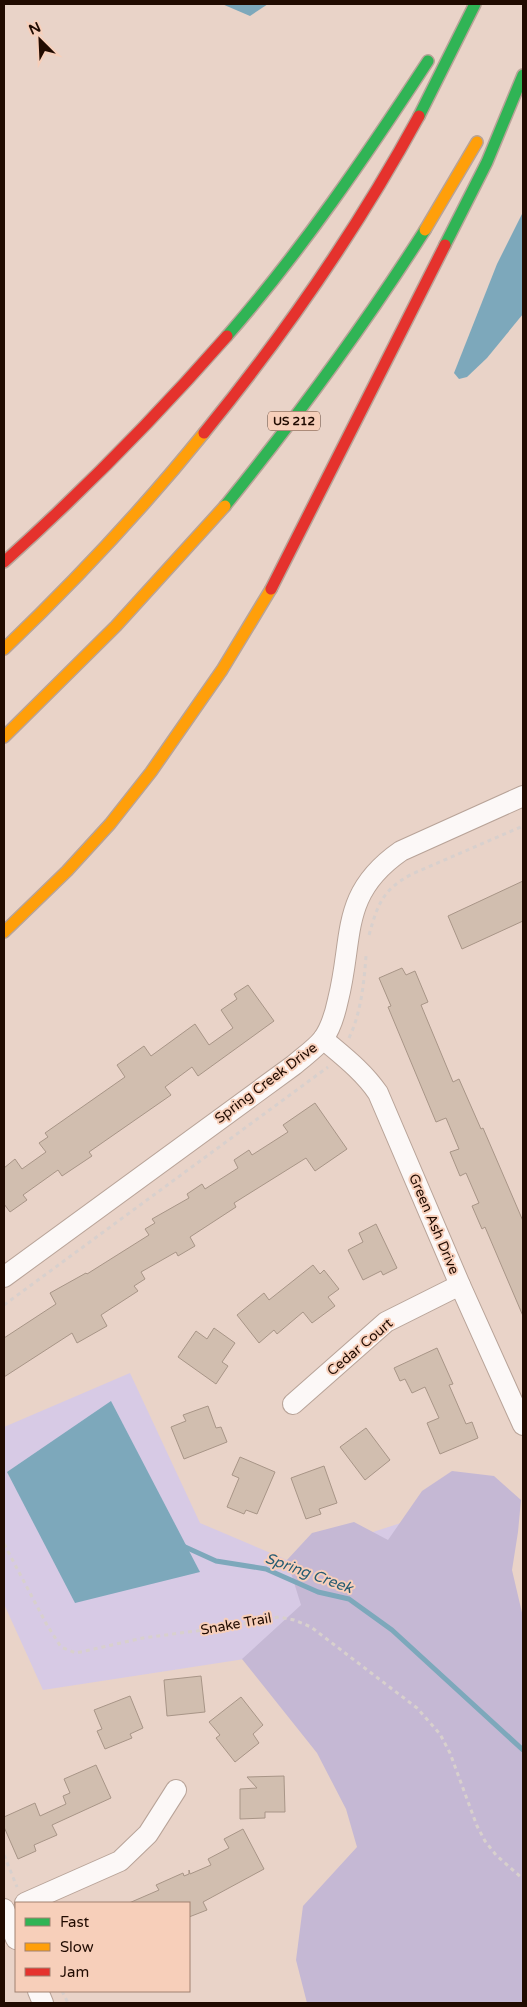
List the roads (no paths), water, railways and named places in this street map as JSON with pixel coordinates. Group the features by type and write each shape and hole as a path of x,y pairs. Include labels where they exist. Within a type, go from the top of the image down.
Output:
{"highway":[{"path":"452,24 466,4"},
{"path":"4,649 76,578 129,521 181,461 278,336 366,204 407,136 474,4"},
{"path":"4,562 96,478 204,364 320,221 390,122 437,48"},
{"path":"498,104 521,70"},
{"path":"4,932 67,871 110,824 151,772 189,720 268,594 487,162 521,70"},
{"name":"US 212","path":"4,737 60,685 177,563 277,444 375,308 481,136"}],"street":[{"name":"Spring Creek Drive","path":"4,1277 294,1065 322,1040 333,1019 341,990 349,926 355,906 366,884 383,864 400,851 523,796"},
{"name":"Green Ash Drive","path":"322,1040 359,1069 378,1094 460,1285 523,1425"},
{"name":"Cedar Court","path":"293,1404 386,1322 460,1285"},
{"path":"21,1902 120,1861 148,1834 176,1790"},
{"path":"14,1905 15,1922"}],"water":[{"path":"222,4 268,4 250,16"},
{"path":"523,212 523,314 487,358 467,377 459,379 454,373 497,264"},
{"path":"111,1401 200,1572 75,1603 7,1472"}],"waterway":[{"name":"Spring Creek","path":"183,1546 216,1561 266,1569 318,1592 349,1599 392,1630 523,1750"}]}
